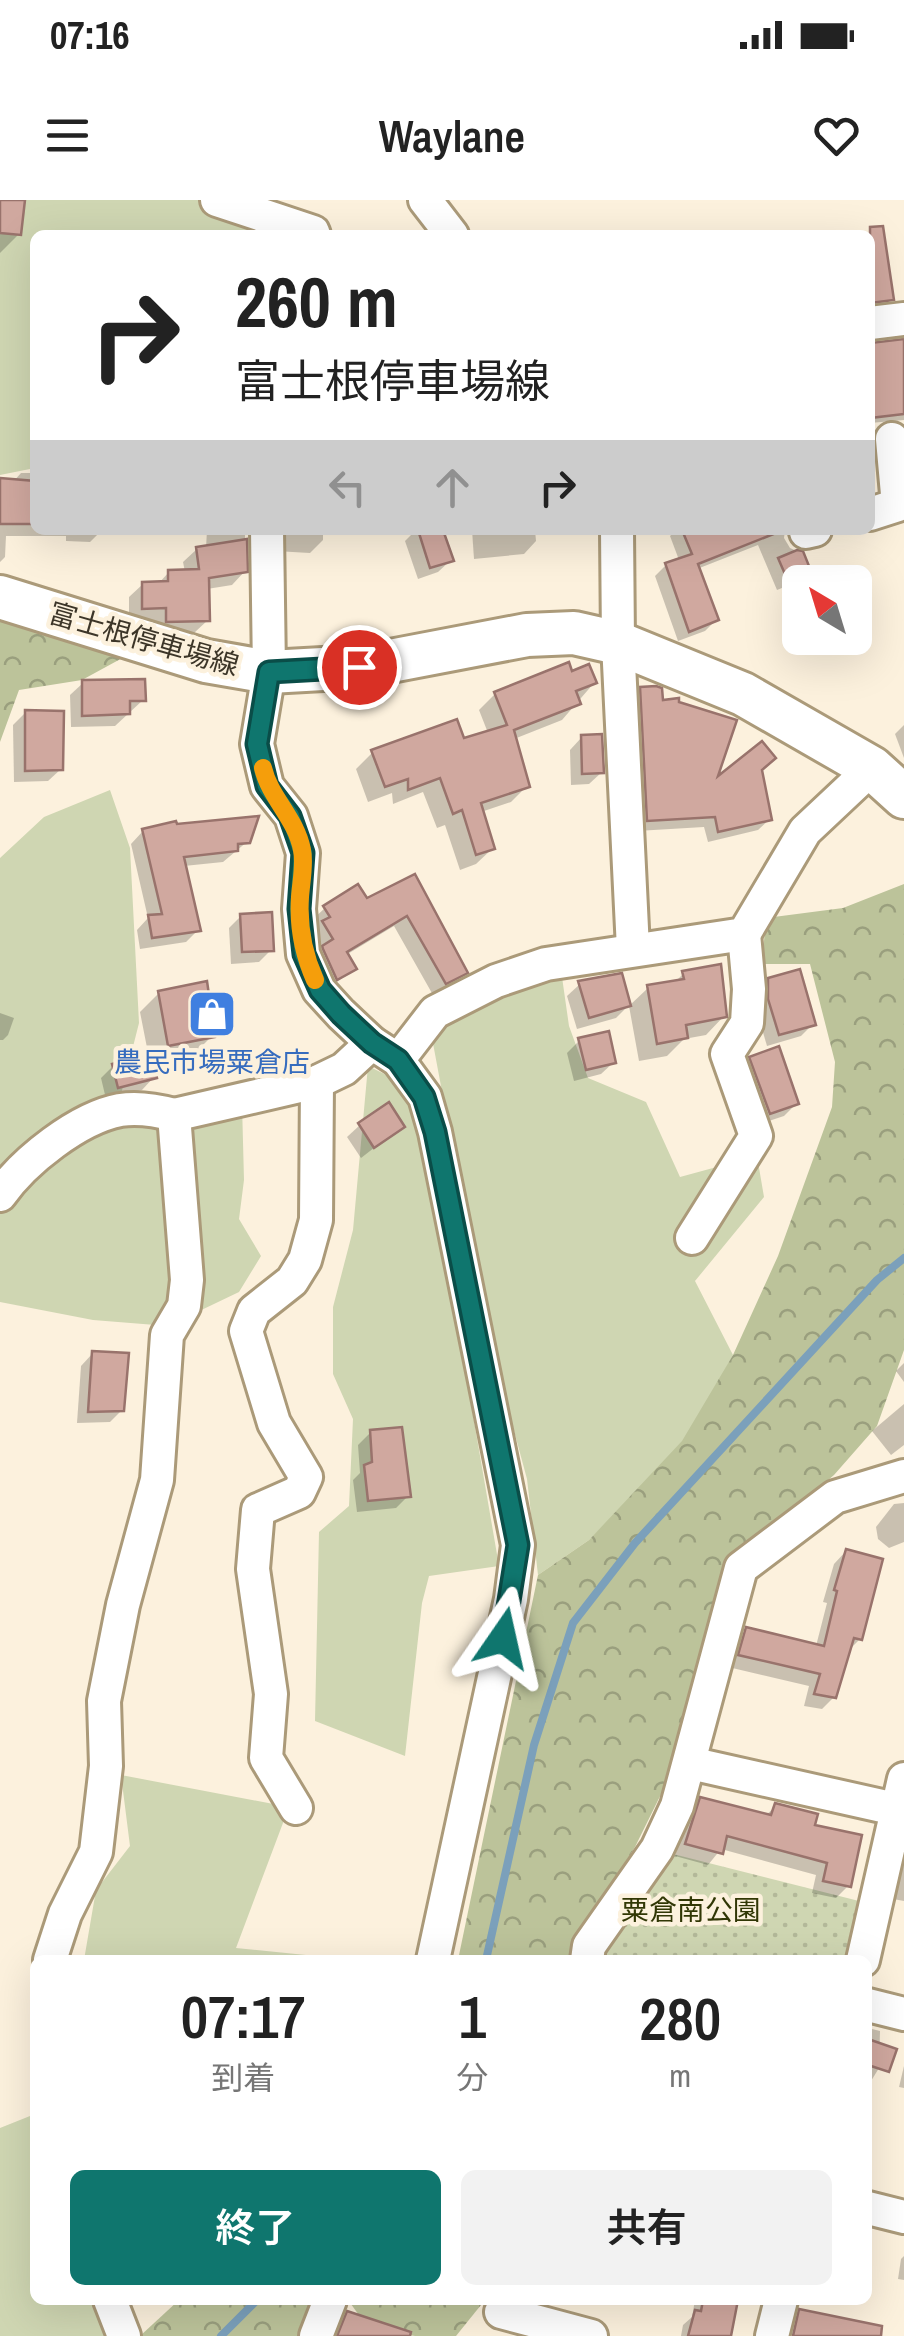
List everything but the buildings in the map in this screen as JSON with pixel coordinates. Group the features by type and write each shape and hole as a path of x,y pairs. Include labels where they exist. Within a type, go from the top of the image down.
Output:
{"main road":[{"name":"富士根停車場線","path":"0,597 206,662 269,672 359,667 526,635 574,634 618,643 744,694 894,785"}],"street":[{"path":"217,200 307,230"},
{"path":"425,200 448,230"},
{"path":"875,322 904,319"},
{"path":"875,512 898,505 889,439"},
{"path":"267,535 269,672 257,744 267,786 290,816 303,853 299,909 304,954 320,990 385,1052 424,1097 435,1132 518,1545 512,1599 434,1955"},
{"path":"617,535 618,643 633,949"},
{"path":"692,1238 756,1136 727,1054 747,1023 749,989 744,934 806,831 894,785"},
{"path":"0,1195 67,1132 117,1110 148,1108 174,1115 317,1082 385,1052 435,1012 496,981 546,964 744,934"},
{"path":"296,1808 266,1758 271,1694 253,1569 258,1510 298,1492 306,1477 274,1423 246,1331 254,1311 292,1281 305,1260 316,1220 317,1082"},
{"path":"52,1955 66,1914 96,1852 106,1766 104,1702 122,1605 157,1480 167,1335 184,1306 186,1280 174,1115"},
{"path":"588,1955 590,1946 657,1849 677,1806 741,1568 836,1497 904,1476"},
{"path":"690,1763 901,1799 864,1955"},
{"path":"872,2007 904,2014"},
{"path":"872,2209 904,2217"},
{"path":"112,2305 124,2336"},
{"path":"316,2336 328,2305"},
{"path":"505,2305 501,2312 590,2336"},
{"path":"772,2336 780,2305"}],"green space":[{"path":"0,200 206,200 282,222 260,230 30,230 30,469 0,475"},
{"path":"0,613 126,656 82,680 19,690 0,742"},
{"path":"110,790 130,848 139,1023 117,1110 242,1104 244,1180 239,1219 261,1256 239,1292 168,1326 93,1320 0,1302 0,858 44,817"},
{"path":"904,884 904,1350 877,1426 834,1475 729,1565 667,1782 635,1847 574,1944 572,1955 459,1955 538,1575 589,1540 682,1441 733,1355 778,1256 832,1107 835,1062 810,964 762,964 766,918 843,908"},
{"path":"562,977 569,1026 588,1078 646,1102 680,1177 757,1156 764,1197 695,1281 733,1355 684,1447 589,1540 538,1575 527,1479 486,1327 432,1038 459,1015 492,998"},
{"path":"368,1066 403,1083 423,1125 499,1566 429,1576 422,1603 405,1756 315,1721 319,1532 349,1506 353,1419 333,1374 333,1307 353,1230"},
{"path":"121,1775 289,1807 236,1948 305,1955 85,1955 96,1890 130,1846"},
{"name":"粟倉南公園","path":"673,1854 859,1901 846,1955 606,1955 655,1874"},
{"path":"30,2116 30,2305 131,2305 141,2336 0,2336 0,2128"},
{"path":"174,2305 312,2305 299,2336 140,2336"},
{"path":"352,2305 481,2305 456,2336 415,2336 369,2329"}],"waterway":[{"path":"487,1955 534,1745 573,1623 635,1543 877,1280 904,1258"},
{"path":"221,2336 252,2305"}],"slow traffic":[{"path":"263,768 267,786 290,816 303,853 301,932 304,954 315,980"}],"place":[{"name":"農民市場粟倉店","path":"212,1014"}],"route":[{"path":"359,667 269,672 257,744 267,786 290,816 303,853 299,909 304,954 320,990 372,1043 398,1060 424,1097 435,1132 518,1545 503,1638"}]}
